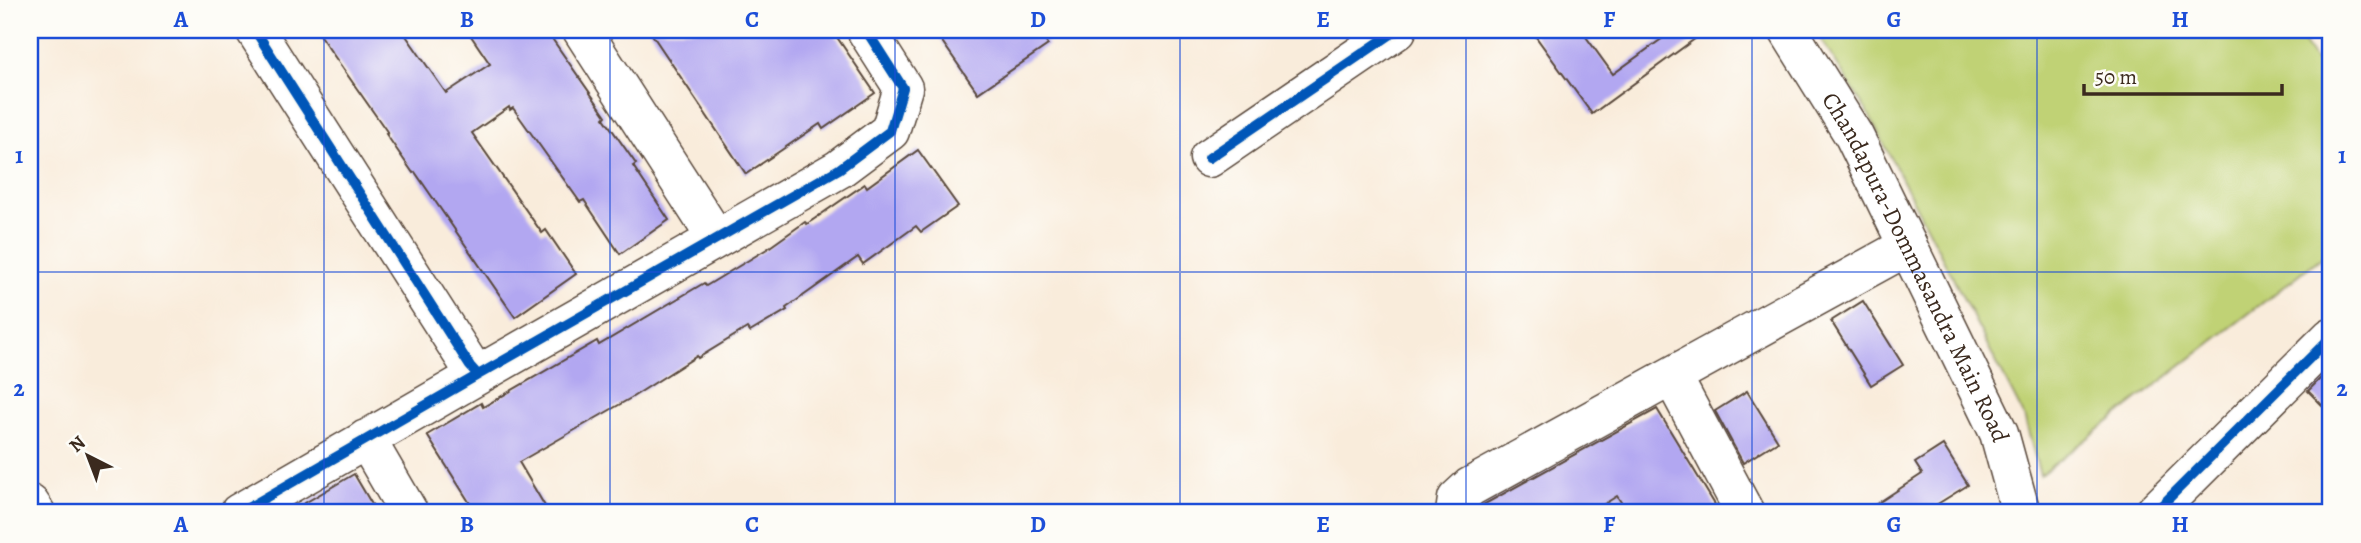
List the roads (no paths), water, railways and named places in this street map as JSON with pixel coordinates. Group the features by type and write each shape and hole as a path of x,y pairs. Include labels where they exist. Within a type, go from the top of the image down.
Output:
{"street":[{"path":"255,30 478,375"},
{"path":"582,30 716,239"},
{"path":"239,513 839,169 890,131 903,88 866,30"},
{"path":"1209,158 1397,30"},
{"name":"Chandapura-Dommasandra Main Road","path":"1788,30 1854,136 1999,433 2021,513"},
{"path":"1455,513 1457,499 1470,487 1908,246"},
{"path":"2154,513 2331,337"},
{"path":"1672,376 1745,513"},
{"path":"366,439 408,513"},
{"path":"30,505 36,513"}]}
